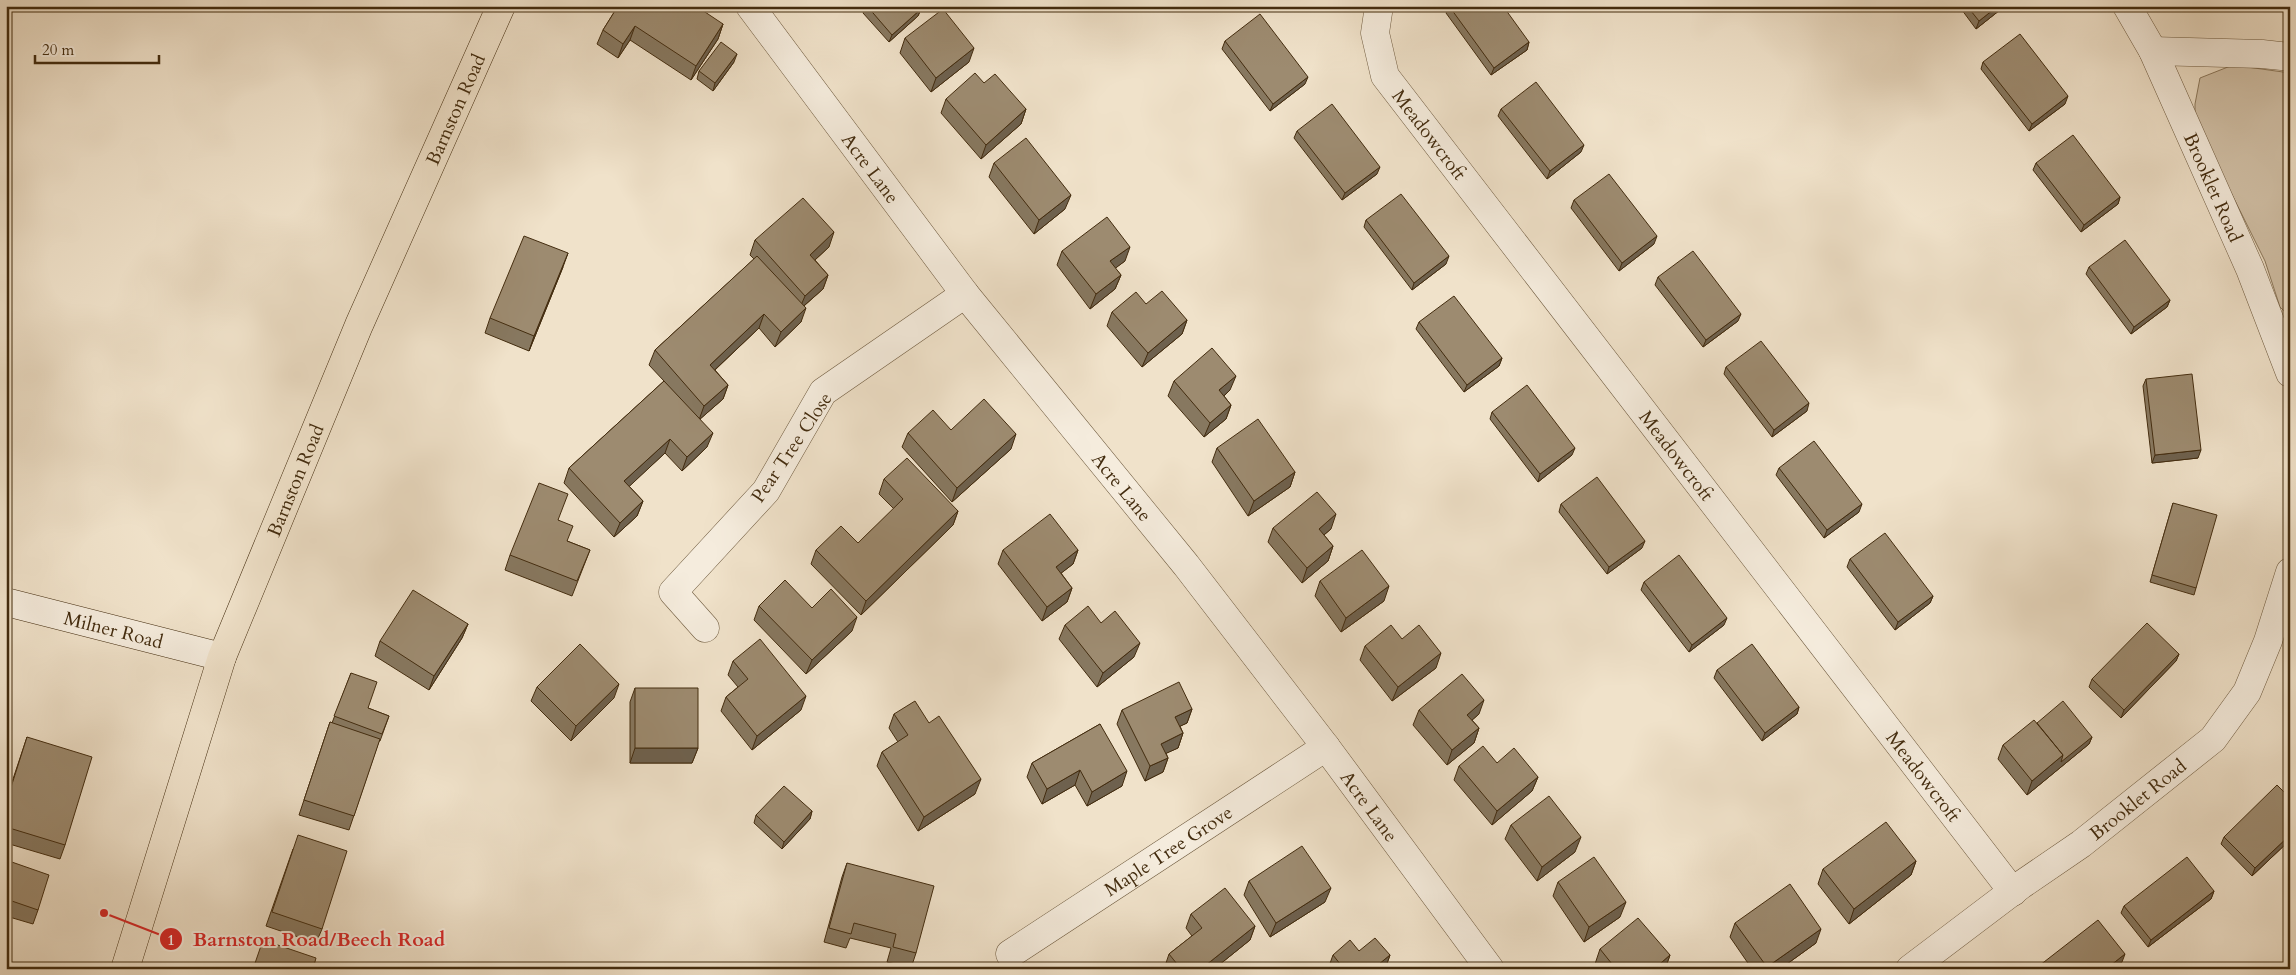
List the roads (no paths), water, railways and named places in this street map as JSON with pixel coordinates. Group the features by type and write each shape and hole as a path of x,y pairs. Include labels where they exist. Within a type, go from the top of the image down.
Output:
{"main road":[{"name":"Barnston Road","path":"125,969 222,657 359,325 501,6"}],"street":[{"name":"Acre Lane","path":"750,6 965,294 1186,565 1326,747 1490,969"},
{"name":"Meadowcroft","path":"1378,6 1374,33 1385,76 2013,892"},
{"name":"Brooklet Road","path":"2127,6 2153,51 2250,269 2290,373"},
{"path":"2153,51 2262,54 2290,57"},
{"name":"Pear Tree Close","path":"705,628 673,592 766,491 823,392 965,294"},
{"name":"Brooklet Road","path":"1910,969 2081,844 2213,739 2247,692 2268,641 2290,572"},
{"name":"Milner Road","path":"6,602 222,657"},
{"name":"Maple Tree Grove","path":"1010,954 1326,747"}],"place":[{"name":"Barnston Road/Beech Road","path":"104,913"}]}
